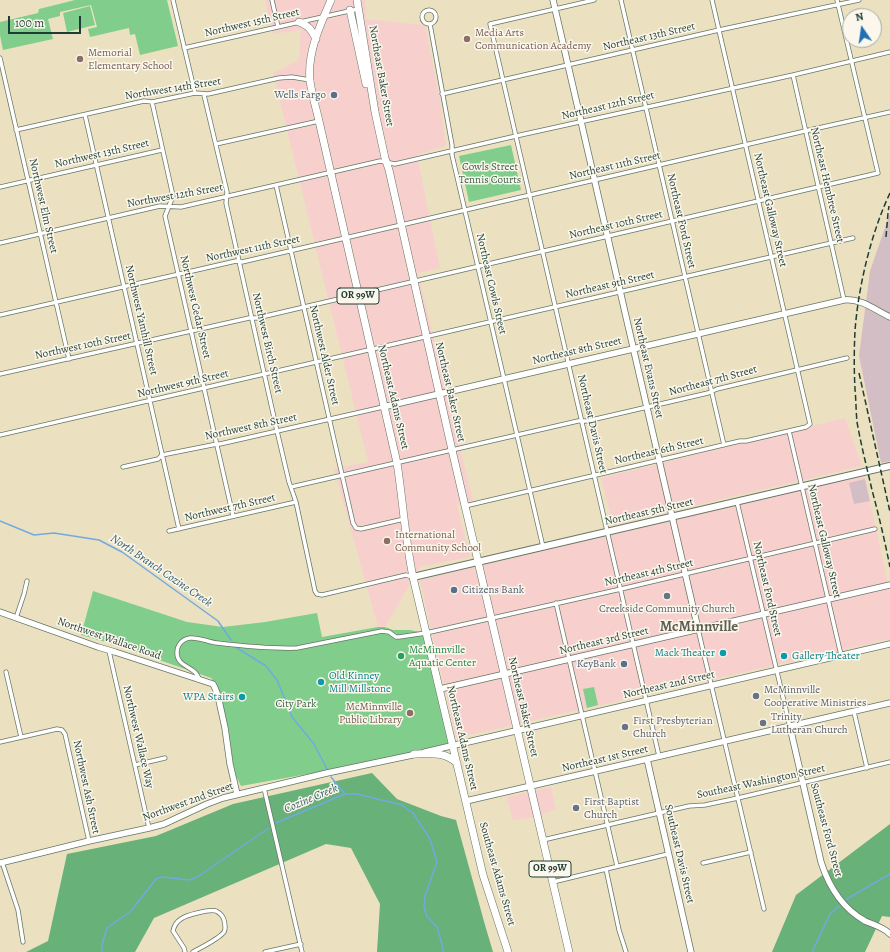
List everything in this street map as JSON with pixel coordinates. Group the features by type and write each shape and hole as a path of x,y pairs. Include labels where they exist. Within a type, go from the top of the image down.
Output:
{"highway":[{"name":"Northeast Adams Street","path":"331,0 316,39 311,59 310,80 396,463 401,489 406,543 413,577 466,802"},
{"name":"Northeast Baker Street","path":"357,0 375,112 386,163 530,786"},
{"path":"350,10 368,93 375,112"},
{"path":"299,22 310,27 316,39"},
{"path":"414,754 445,755 450,757 457,764"},
{"name":"OR 99W","path":"530,786 569,952"},
{"name":"Southeast Adams Street","path":"466,802 483,875 508,952"}],"main road":[{"name":"Northeast 5th Street","path":"413,577 890,466"}],"street":[{"path":"173,0 195,93"},
{"path":"272,0 278,27"},
{"name":"Northeast Evans Street","path":"553,0 685,574 764,909"},
{"path":"555,9 594,0"},
{"name":"Northeast Ford Street","path":"621,0 724,445"},
{"name":"Northeast Galloway Street","path":"712,0 810,424"},
{"path":"837,0 864,117"},
{"name":"Northeast 13th Street","path":"442,94 719,30 859,0"},
{"name":"Northwest 15th Street","path":"184,48 358,9"},
{"name":"Northeast Davis Street","path":"555,9 490,24 660,756"},
{"name":"Northeast Cowls Street","path":"430,24 452,145 452,155 543,547"},
{"name":"Northeast 12th Street","path":"331,173 380,161 395,164 890,52"},
{"name":"Northwest Elm Street","path":"0,58 69,359"},
{"name":"Northeast Hembree Street","path":"793,75 844,300"},
{"name":"Northwest 14th Street","path":"16,130 144,101 152,102 195,93 204,94 279,78 310,80"},
{"name":"Northwest Birch Street","path":"204,94 227,192 226,203 264,374 277,431 296,502 315,591 317,594 322,595 406,575 413,577"},
{"name":"Northwest Cedar Street","path":"152,102 173,196 165,216 233,516"},
{"name":"Northeast 11th Street","path":"345,238 890,112"},
{"name":"Northwest Yamhill Street","path":"85,115 179,529"},
{"name":"Northeast 10th Street","path":"358,294 878,173 864,117"},
{"path":"216,144 319,122"},
{"name":"Northwest 13th Street","path":"0,187 162,150"},
{"name":"Northwest 12th Street","path":"0,243 160,206 181,207 331,173"},
{"name":"Northwest Alder Street","path":"276,185 353,523 356,528 361,529 404,519"},
{"name":"Northwest 11th Street","path":"0,315 345,238"},
{"name":"Northeast 9th Street","path":"370,350 853,238"},
{"name":"Northwest 10th Street","path":"0,374 257,318 358,294"},
{"name":"Northeast 8th Street","path":"384,406 844,300 850,299 859,301 890,317"},
{"name":"Northwest 9th Street","path":"0,435 370,350"},
{"name":"Northeast 7th Street","path":"396,463 708,393 717,389 847,358"},
{"name":"Northwest 8th Street","path":"123,467 158,459 162,455 220,444 384,406"},
{"name":"Northeast 6th Street","path":"465,506 806,427 810,424"},
{"name":"Northeast Galloway Street","path":"789,431 841,655"},
{"path":"291,487 396,463"},
{"name":"Northwest 7th Street","path":"169,531 296,502"},
{"name":"Northeast Ford Street","path":"737,502 790,727"},
{"name":"Northeast 4th Street","path":"199,680 196,672 181,663 177,655 177,650 182,641 189,638 196,638 215,643 254,647 297,648 382,631 389,632 396,637 426,633 875,530"},
{"path":"16,618 27,581"},
{"name":"Northeast 3rd Street","path":"440,689 890,585"},
{"path":"556,603 617,866"},
{"name":"Northwest Wallace Road","path":"0,612 213,684 218,696 225,728 230,764 237,794"},
{"name":"Northeast 2nd Street","path":"453,745 890,644"},
{"name":"Northwest Wallace Way","path":"109,650 150,828"},
{"path":"6,672 21,737"},
{"name":"Northeast 1st Street","path":"466,802 890,703"},
{"path":"854,712 867,768"},
{"name":"Southeast Ford Street","path":"790,727 821,862 830,884 840,901 854,914 890,934"},
{"name":"Northwest Ash Street","path":"0,742 57,729 62,730 65,734 89,841"},
{"name":"Northwest 2nd Street","path":"1,862 150,828 178,818 207,804 237,794 453,745"},
{"path":"135,766 165,758"},
{"name":"Southeast Davis Street","path":"647,760 691,952"},
{"name":"Southeast Washington Street","path":"543,840 659,812 738,798 890,762"},
{"path":"264,788 302,952"},
{"path":"703,863 751,852"},
{"path":"552,882 668,854"},
{"path":"1,862 18,910 23,942"},
{"path":"606,869 619,930 626,952"},
{"path":"185,952 173,931 174,925 182,918 189,915 216,911 224,918 224,932 205,946 192,952"},
{"path":"265,952 300,944"}],"shaded area":[{"path":"265,0 365,0 366,19 425,25 440,100 446,146 417,155 440,268 418,273 473,501 457,505 470,557 420,567 385,627 378,627 334,469 368,462 273,73 299,60 301,30 273,34"},
{"path":"890,213 890,461 881,463 859,356 870,271"},
{"path":"845,418 862,466 613,525 601,478"},
{"path":"864,475 890,593 890,639 456,738 420,580"},
{"path":"865,479 870,501 854,504 849,483"},
{"path":"551,787 556,810 543,813 543,815 513,821 507,797"}],"green space":[{"path":"75,0 167,0 178,46 140,55 135,34 130,35 129,28 90,37 88,29 97,27 91,5 60,12 60,16 48,19 53,39 3,50 0,35 0,22 38,13 39,9"},
{"path":"90,6 95,25 67,32 63,13"},
{"name":"Cowls Street Tennis Courts","path":"511,145 521,190 469,202 459,156"},
{"name":"City Park","path":"93,591 187,622 223,627 265,622 317,613 322,637 378,627 426,633 453,745 386,760 241,786 236,776 214,682 211,678 113,644 81,635"},
{"path":"594,687 598,705 587,708 583,689"},
{"path":"372,773 397,799 441,816 456,820 493,952 377,952 380,904 351,848 326,844 154,918 135,952 26,952 48,941 67,854 156,836 233,804"},
{"path":"890,824 890,917 882,916 865,952 772,952 796,895"}],"waterway":[{"name":"North Branch Cozine Creek","path":"0,521 34,535 54,533 99,540 122,552 218,621 231,640"},
{"name":"North Branch Cozine Creek","path":"237,648 266,666 277,680 292,717 314,744 327,769"},
{"name":"North Branch Cozine Creek","path":"331,777 345,794"},
{"name":"Cozine Creek","path":"276,823 345,794 357,794 402,805 413,813 430,839 437,862 425,896 424,907 427,916 437,927 443,952"},
{"name":"Cozine Creek","path":"102,952 102,945 107,928 131,911 156,879 163,877 189,880 197,877 269,828"},
{"name":"Cozine Creek","path":"845,900 890,874"},
{"name":"Cozine Creek","path":"813,952 830,914 839,906"}],"railway":[{"path":"890,193 871,243 862,279 855,331 854,360 857,422 890,567"},
{"path":"886,237 889,206"},
{"path":"859,373 890,512"}],"place":[{"name":"Media Arts Communication Academy","path":"467,39"},
{"name":"Memorial Elementary School","path":"80,59"},
{"name":"Wells Fargo","path":"334,95"},
{"name":"International Community School","path":"387,541"},
{"name":"Citizens Bank","path":"454,590"},
{"name":"Creekside Community Church","path":"667,596"},
{"name":"Mack Theater","path":"723,653"},
{"name":"McMinnville Aquatic Center","path":"401,656"},
{"name":"Gallery Theater","path":"784,656"},
{"name":"KeyBank","path":"624,664"},
{"name":"Old Kinney Mill Millstone","path":"321,682"},
{"name":"McMinnville Cooperative Ministries","path":"756,696"},
{"name":"WPA Stairs","path":"242,697"},
{"name":"McMinnville Public Library","path":"410,713"},
{"name":"Trinity Lutheran Church","path":"763,723"},
{"name":"First Presbyterian Church","path":"625,727"},
{"name":"First Baptist Church","path":"576,808"}],"district":[{"name":"McMinnville","path":"699,627"}]}
